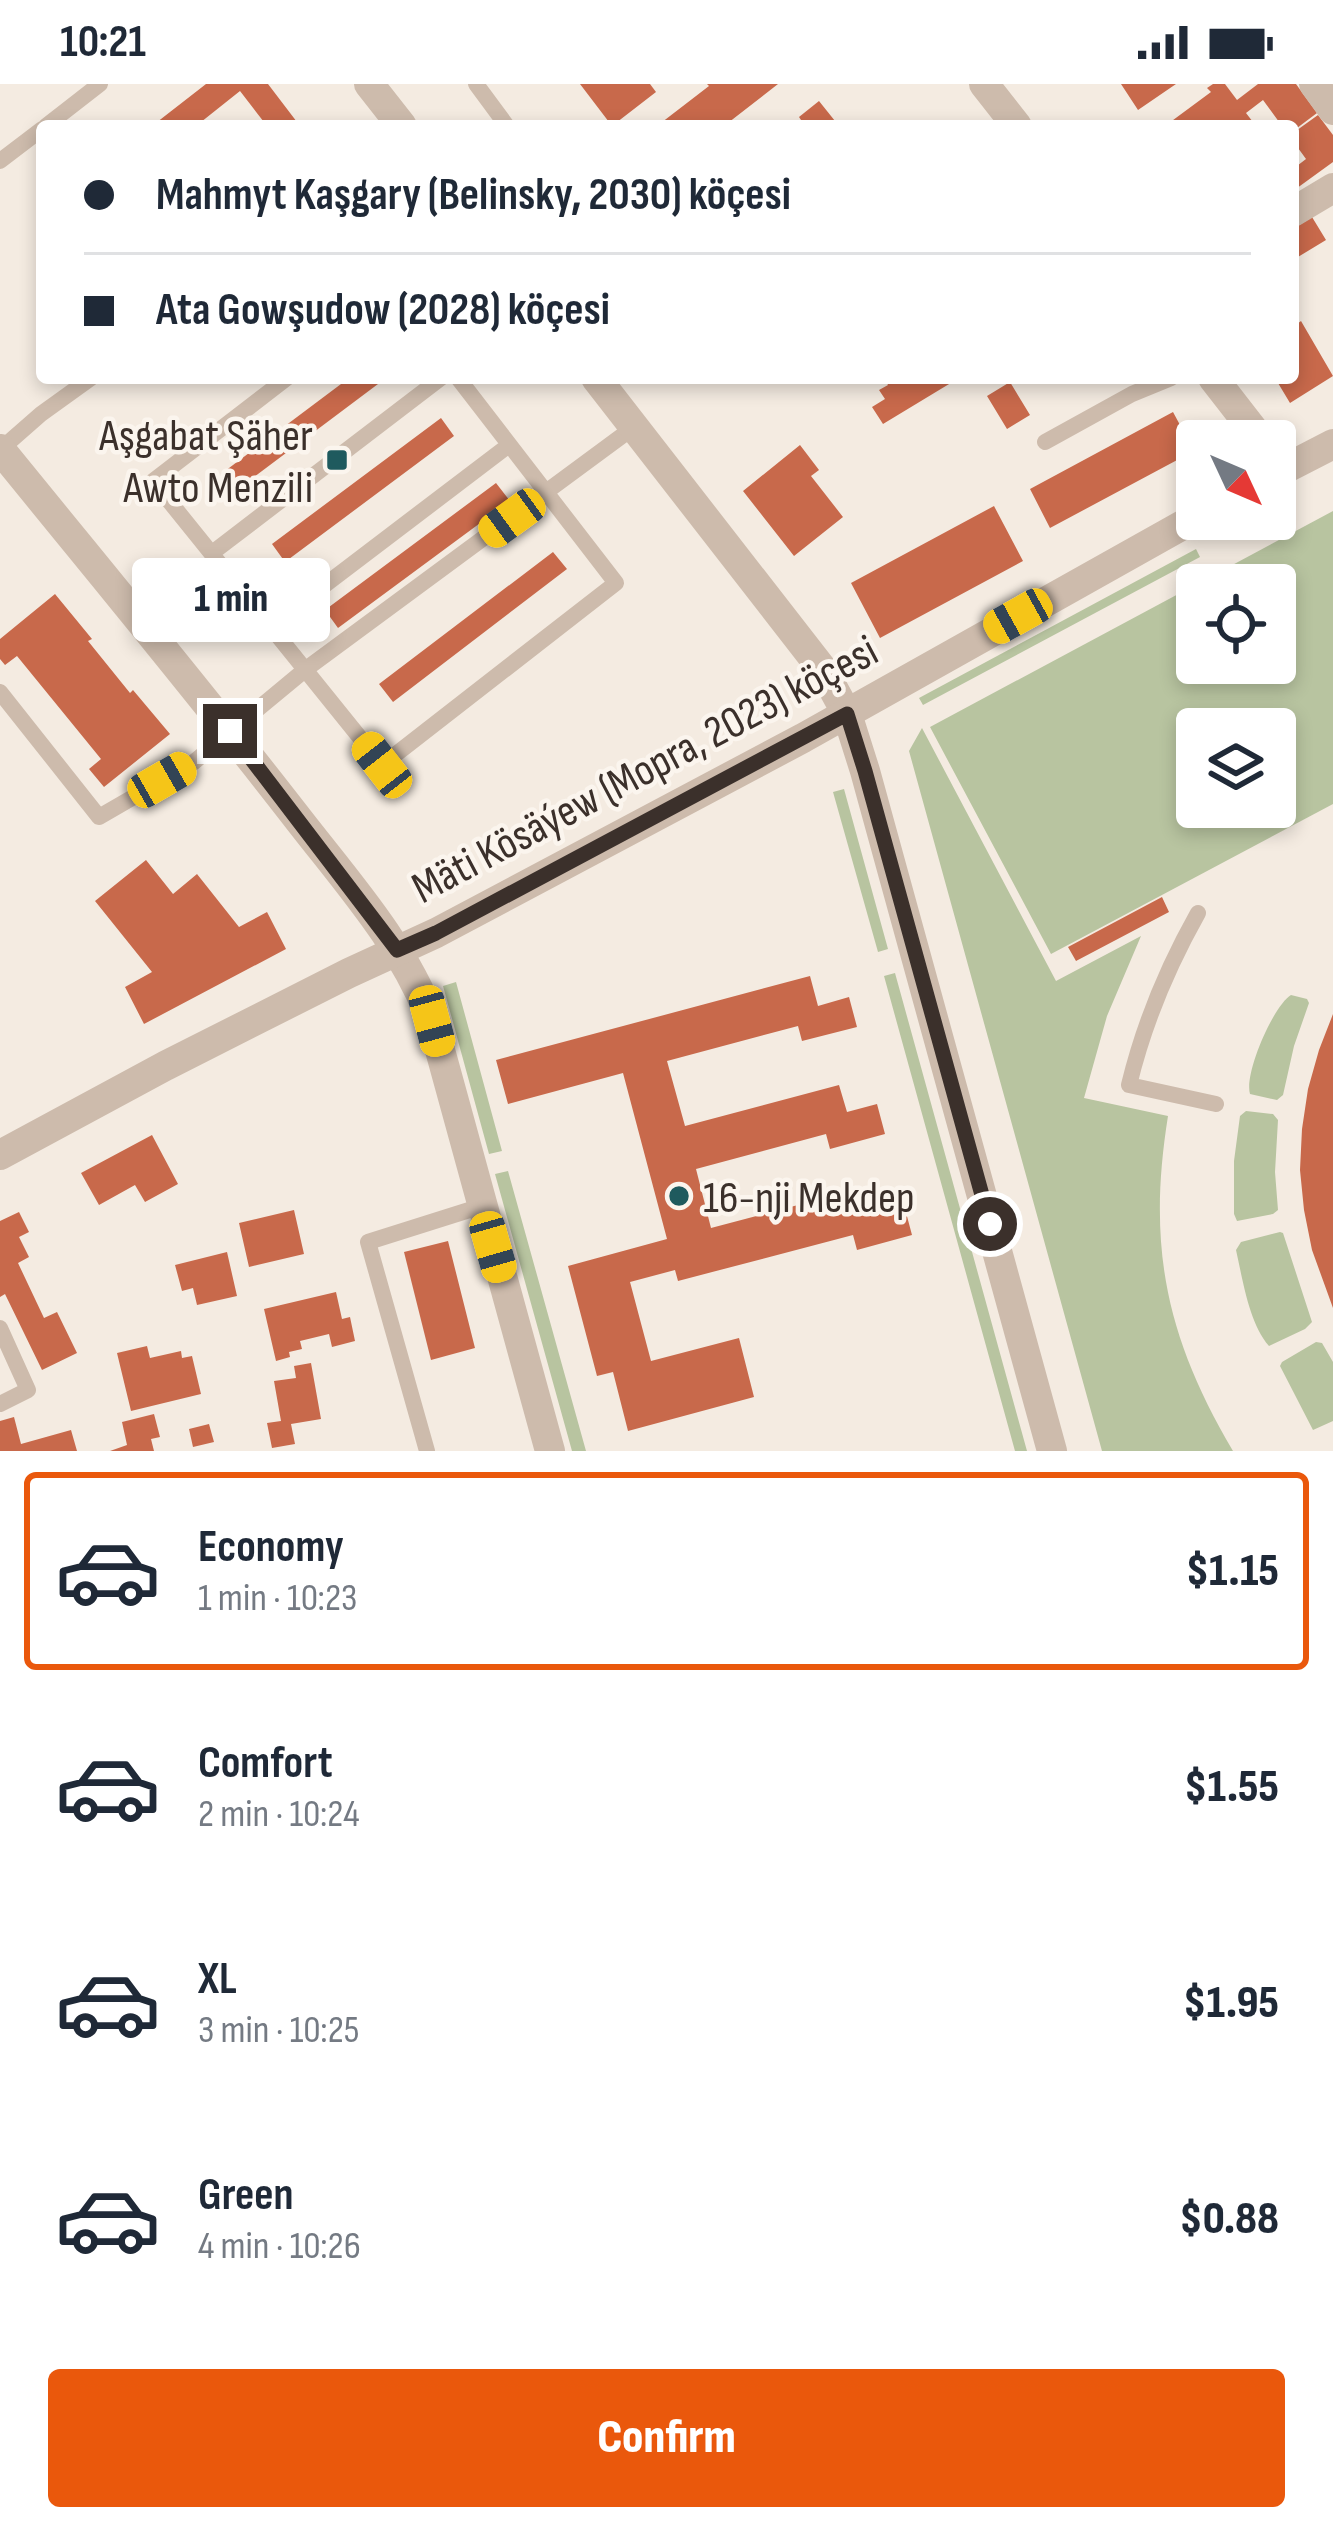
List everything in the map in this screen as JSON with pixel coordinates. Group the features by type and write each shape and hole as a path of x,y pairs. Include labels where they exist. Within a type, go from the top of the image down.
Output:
{"street":[{"path":"369,84 397,120"},
{"path":"985,84 1012,120"},
{"path":"1314,84 1333,110"},
{"path":"1299,208 1333,188"},
{"path":"601,384 824,670 847,714 1052,1451"},
{"path":"1218,384 1246,420"},
{"path":"1296,461 1333,444"},
{"path":"0,449 230,731 397,950 421,991 550,1451"},
{"name":"Mäti Kösäýew (Mopra, 2023) köçesi","path":"0,1155 165,1066 436,933 847,714 1176,529"}],"lane":[{"path":"54,120 100,84"},
{"path":"476,84 503,120"},
{"path":"0,161 36,134"},
{"path":"0,449 83,384"},
{"path":"279,384 153,481 382,765 616,583 463,384"},
{"path":"212,553 433,384"},
{"path":"1045,442 1156,384"},
{"path":"0,692 99,817 194,762 306,669 634,427"},
{"path":"272,626 509,445"},
{"path":"1198,913 1161,983 1129,1085 1216,1104"},
{"path":"427,1451 368,1242 482,1206"},
{"path":"0,1328 28,1390 0,1404"}],"green space":[{"path":"1333,511 1333,804 1296,824 1296,708 1176,708 1176,828 1288,828 1051,954 930,727 1176,595 1176,684 1296,684 1296,564 1234,564 1279,540 1296,540 1296,531"},
{"path":"1196,549 1200,557 1176,564 1176,570 923,705 919,698"},
{"path":"922,728 1056,981 1141,936 1107,1016 1084,1098 1168,1116 1160,1208 1168,1290 1192,1369 1233,1451 1102,1451 909,751"},
{"path":"844,789 888,949 878,952 833,792"},
{"path":"895,973 1027,1451 1015,1451 884,976"},
{"path":"456,982 502,1151 489,1154 443,986"},
{"path":"1291,995 1309,1003 1283,1095 1277,1100 1250,1094 1251,1072 1262,1041 1276,1012"},
{"path":"1246,1111 1273,1114 1278,1120 1278,1210 1237,1221 1234,1161 1240,1116"},
{"path":"508,1171 586,1451 572,1451 495,1174"},
{"path":"1280,1232 1312,1322 1269,1346 1252,1314 1236,1250 1241,1242"},
{"path":"1316,1342 1322,1343 1333,1362 1333,1421 1313,1430 1280,1366"}],"building":[{"path":"206,84 268,84 295,120 262,120 240,91 204,120 160,120"},
{"path":"580,84 650,84 656,92 620,120 607,120"},
{"path":"778,84 732,120 665,120 709,86"},
{"path":"1121,84 1176,84 1138,110"},
{"path":"1225,84 1237,100 1258,84 1296,84 1317,113 1299,126 1299,120 1278,120 1263,100 1246,113 1251,120 1173,120 1211,92 1207,88"},
{"path":"819,101 834,120 801,120"},
{"path":"1318,115 1333,135 1333,162 1299,187 1299,164 1306,159 1299,149 1299,129"},
{"path":"1312,217 1326,240 1299,256 1299,225"},
{"path":"1299,322 1333,376 1290,403 1279,384 1299,384"},
{"path":"341,384 378,384 234,492 221,474"},
{"path":"949,384 883,424 872,407 885,399 879,390 888,385"},
{"path":"1011,384 1030,415 1007,429 987,396"},
{"path":"1173,412 1177,420 1176,461 1050,528 1030,489"},
{"path":"441,418 454,436 285,562 272,544"},
{"path":"800,445 819,470 811,476 843,517 794,556 743,491"},
{"path":"496,483 510,501 338,628 325,610"},
{"path":"994,506 1023,561 880,638 851,583"},
{"path":"553,552 567,569 393,702 379,684"},
{"path":"55,594 130,693 133,690 170,734 104,787 89,769 101,759 17,656 5,665 0,659 0,639"},
{"path":"146,860 173,894 197,874 239,927 267,912 286,949 144,1024 125,987 152,972 95,901"},
{"path":"1162,897 1169,912 1076,961 1068,947"},
{"name":"16-nji Mekdep","path":"810,976 818,1006 849,997 857,1027 802,1041 798,1026 667,1061 685,1126 839,1085 847,1112 877,1104 885,1134 830,1149 826,1134 696,1169 711,1228 866,1187 873,1213 904,1205 912,1235 857,1250 853,1235 678,1281 675,1270 630,1282 651,1361 739,1338 754,1397 628,1431 613,1372 597,1376 568,1266 667,1239 623,1073 508,1104 496,1060"},
{"path":"1333,1014 1333,1308 1312,1250 1300,1170 1308,1089"},
{"path":"152,1135 178,1184 145,1202 135,1185 99,1205 81,1173"},
{"path":"294,1210 304,1254 249,1267 239,1223"},
{"path":"19,1212 29,1232 19,1237 29,1257 18,1263 44,1318 57,1312 77,1353 42,1370 5,1294 0,1297 0,1221"},
{"path":"448,1241 475,1348 431,1360 404,1252"},
{"path":"227,1252 237,1296 197,1305 193,1288 182,1291 175,1265"},
{"path":"336,1292 342,1319 350,1317 355,1341 332,1347 329,1334 300,1341 302,1349 276,1361 264,1309"},
{"path":"147,1346 150,1358 181,1351 182,1358 192,1356 201,1394 131,1411 117,1353"},
{"path":"311,1363 321,1419 291,1424 295,1444 272,1448 267,1423 281,1421 274,1381 296,1378 294,1366"},
{"path":"154,1414 160,1437 151,1439 154,1451 110,1451 127,1445 122,1422"},
{"path":"14,1417 21,1444 71,1430 77,1451 0,1451 0,1421"},
{"path":"209,1424 214,1442 193,1447 189,1429"}],"place":[{"name":"Aşgabat Şäher Awto Menzili","path":"337,460"},
{"name":"16-nji Mekdep","path":"679,1196"}],"route":[{"path":"230,731 397,950 847,714 990,1224"}]}
